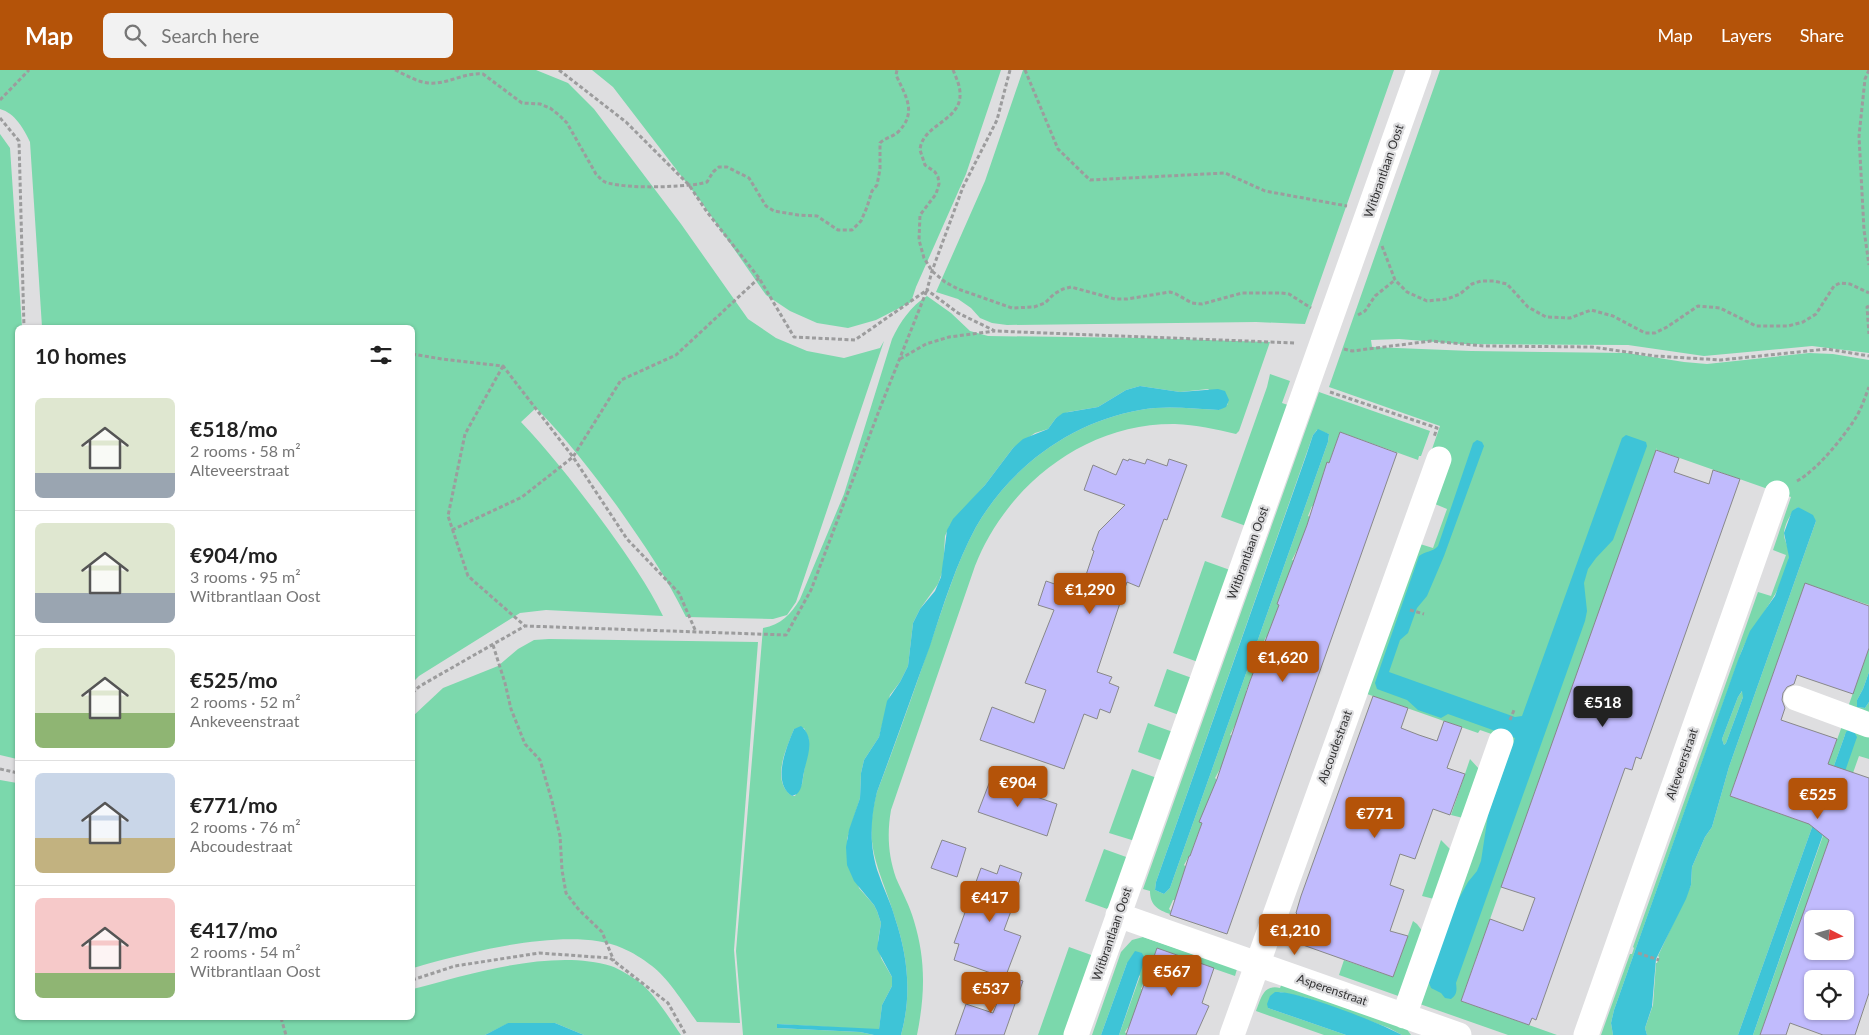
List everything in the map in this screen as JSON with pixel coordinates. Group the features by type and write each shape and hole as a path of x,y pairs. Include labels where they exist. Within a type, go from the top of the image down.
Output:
{"street":[{"name":"Witbrantlaan Oost","path":"1076,1035 1323,345 1419,70"},
{"name":"Abcoudestraat","path":"1232,1035 1439,460"},
{"name":"Alteveerstraat","path":"1586,1035 1777,493"},
{"path":"1796,698 1869,725"},
{"path":"1404,1016 1501,741"},
{"name":"Asperenstraat","path":"1118,915 1404,1016 1427,1030 1459,1035"}],"path":[{"path":"0,100 29,70"},
{"path":"396,70 426,83 436,83 475,73 483,74 522,103 540,104 550,108 567,123 589,163 602,180 609,183 638,186 689,185 707,182 718,167 727,167 749,178 766,206 774,211 817,216 838,230 852,230 861,221 872,191 877,185 880,169 880,143 896,134 908,119 910,110 896,75 897,70"},
{"path":"559,70 626,122 689,185 706,212 759,278 794,337 855,340 927,290"},
{"path":"954,70 960,92 958,106 949,116 924,136 920,145 922,159 925,165 938,177 939,184 936,194 919,219 919,240 924,258 932,270 945,282 958,289 1012,308 1034,307 1045,303 1054,294 1063,289 1071,287 1115,299 1127,299 1170,292 1192,303 1202,304 1242,293 1281,293 1296,298 1331,320 1352,318 1365,311 1375,296 1396,280 1407,292 1427,301 1447,299 1460,294 1472,284 1481,281 1494,281 1507,284 1528,307 1546,317 1570,318 1591,310 1613,316 1645,334 1655,333 1667,327 1698,306 1720,308 1756,326 1788,326 1803,322 1816,314 1834,286 1840,283 1850,284 1869,293"},
{"path":"415,690 525,626 786,635 811,590 927,290 932,270 963,187 997,120 1010,70"},
{"path":"1026,70 1058,149 1090,180 1226,173 1266,191 1370,210"},
{"path":"1869,70 1859,136 1863,221 1869,265"},
{"path":"0,118 19,141 24,325"},
{"path":"452,530 522,497 573,457 621,380 676,355 759,278"},
{"path":"927,290 958,313 996,331"},
{"path":"1869,306 1867,307 1869,334"},
{"path":"900,359 926,344 949,337 996,331 1323,345 1352,351 1431,341 1484,346 1592,347 1655,356 1722,360 1827,348 1869,356"},
{"path":"415,355 442,360 503,366 573,457 627,539 679,593 696,632"},
{"path":"503,366 465,434 448,516 468,576 525,626"},
{"path":"1308,384 1437,428 1427,455 1439,460"},
{"path":"1777,493 1806,476 1824,458 1856,418 1869,387"},
{"path":"493,645 511,709 525,744 540,760 560,836 562,870 566,893 579,910 602,932 614,961"},
{"path":"0,769 15,772"},
{"path":"1634,951 1659,960"},
{"path":"415,979 455,966 539,952 610,958 668,1002 686,1035"},
{"path":"282,1020 286,1035"}],"green space":[{"path":"0,70 536,70 568,83 594,109 681,224 748,319 776,338 807,351 844,358 880,348 884,341 796,602 787,615 773,619 686,617 662,574 617,506 558,431 536,408 521,422 588,501 644,582 663,616 546,610 520,613 415,680 415,325 42,325 30,142 15,118 0,109"},
{"path":"592,70 1001,70 966,174 911,302 876,320 848,328 817,323 790,311 766,295 702,203 613,87"},
{"path":"1023,70 1394,70 1305,324 1256,322 1007,325 992,323 980,318 971,308 958,299 936,292 985,181"},
{"path":"1440,70 1869,70 1869,353 1812,346 1704,356 1628,345 1461,344 1399,339 1371,340 1372,347 1471,351 1627,353 1707,364 1809,353 1833,354 1869,360 1869,605 1805,584 1730,796 1806,823 1842,726 1869,735 1869,759 1859,756 1760,1035 1753,1035 1825,830 1846,732 1738,1035 1647,1035 1645,1028 1653,1005 1658,956 1691,885 1692,867 1705,837 1712,827 1729,767 1816,521 1798,507 1788,519 1784,530 1784,537 1789,557 1782,582 1742,650 1614,1010 1611,1023 1613,1035 1601,1035 1630,954 1632,954 1758,592 1771,596 1786,555 1773,550 1791,497 1657,450 1657,448 1461,1001 1557,1035 1508,1035 1417,1003 1509,740 1480,730 1478,733 1367,694 1420,544 1433,548 1447,509 1435,504 1431,452 1440,426 1329,387"},
{"path":"0,134 10,148 22,325 15,325 15,759 0,755"},
{"path":"927,296 951,313 970,331 988,336 1270,342 1239,431 1236,434 1191,425 1175,424 1142,426 1110,434 1081,447 1053,464 1029,485 1007,510 989,537 975,566 891,810 889,836 891,861 918,935 923,978 922,1006 917,1035 901,1035 907,1005 906,962 875,857 871,828 873,811 877,792 950,587 976,527 990,505 1025,466 1067,436 1115,416 1140,410 1170,408 1219,410 1228,404 1208,389 1180,392 1140,386 1126,390 1098,407 1068,412 1056,418 1048,429 1035,433 1013,448 985,485 950,525 945,536 943,570 938,584 920,609 913,623 908,666 900,682 890,695 879,737 864,760 861,773 860,798 847,839 859,888 874,905 881,923 878,941 881,958 892,977 892,986 882,1005 879,1030 777,1024 777,1028 860,1032 874,1035 743,1035 736,951 763,628 769,627 785,618 800,599 844,494 892,339 906,315","holes":["804,728 809,740 802,784 795,796 792,796 785,789 782,781 781,773 784,754 794,729"]},
{"path":"1270,374 1290,381 1282,403 1288,405 1246,526 1221,517"},
{"path":"1319,392 1430,431 1418,460 1340,432 1329,463 1323,473 1325,474 1314,507 1312,506 1308,516 1310,517 1298,550 1292,560 1295,561 1277,604 1279,605 1267,638 1261,647 1263,648 1246,691 1248,692 1237,725 1235,725 1230,735 1233,736 1221,769 1215,778 1217,780 1200,822 1202,823 1190,856 1184,865 1186,867 1175,900 1173,900 1169,909 1171,911 1170,914 1156,906 1151,900 1150,891 1143,889","holes":["1317,430 1329,434 1328,442 1170,888 1164,894 1155,890 1156,882 1313,435"]},
{"path":"1205,561 1230,570 1198,662 1173,653"},
{"path":"534,640 758,642 734,950 740,1023 697,1022 670,985 652,966 622,948 601,942 575,939 547,940 460,955 415,967 415,714 443,688 498,666 518,649"},
{"path":"1869,648 1869,672 1857,700 1857,707 1865,708 1869,702 1869,715 1848,707"},
{"path":"1167,669 1192,678 1179,715 1154,706"},
{"path":"1743,690 1743,697 1724,745 1722,739 1738,697"},
{"path":"1148,723 1173,732 1163,761 1138,752"},
{"path":"1470,759 1480,770 1463,818 1451,815"},
{"path":"1132,769 1157,778 1135,841 1109,833"},
{"path":"0,780 15,783 15,1020 415,1020 415,988 485,970 538,961 564,960 588,961 611,966 638,981 656,999 681,1035 584,1035 555,1023 509,1023 485,1035 0,1035"},
{"path":"1441,840 1451,850 1434,899 1422,896"},
{"path":"1104,849 1129,858 1110,910 1085,901"},
{"path":"1413,921 1423,932 1404,998 1339,975 1344,960 1393,977"},
{"path":"1143,937 1237,969 1235,976 1157,949 1147,979 1145,979 1141,989 1143,990 1131,1023 1125,1032 1127,1035 1119,1035 1140,976 1127,963 1101,1035 1092,1035 1121,952 1132,940"},
{"path":"1069,947 1094,956 1066,1035 1038,1035"},
{"path":"1282,983 1406,1028 1411,1035 1402,1035 1389,1028 1307,998 1280,992 1268,1008 1346,1035 1324,1035 1256,1011 1261,997 1266,990 1274,987 1280,988"}],"water":[{"path":"1140,386 1180,392 1218,389 1225,391 1229,400 1226,407 1219,410 1160,408 1140,410 1115,416 1067,436 1025,466 990,505 969,541 950,585 877,792 873,813 873,855 892,907 906,962 907,1005 901,1035 874,1035 860,1032 777,1028 777,1024 879,1029 882,1005 892,986 892,977 877,949 881,923 877,911 854,881 847,865 846,847 849,830 860,798 861,773 864,760 879,737 887,701 908,666 913,623 920,609 935,591 941,577 947,530 953,519 985,485 1013,448 1023,439 1048,429 1056,418 1063,413 1098,407 1126,390"},
{"path":"1318,429 1329,434 1328,442 1170,888 1164,894 1155,890 1156,882 1313,435"},
{"path":"1626,435 1646,442 1647,446 1613,540 1588,569 1584,583 1587,611 1585,621 1456,983 1455,994 1451,999 1445,998 1441,993 1431,988 1428,980 1458,900 1477,871 1481,861 1488,815 1515,738 1448,714 1441,718 1418,710 1407,700 1377,689 1375,683 1419,556 1438,546 1473,443 1477,440 1482,442 1484,446 1444,556 1427,596 1417,608 1408,633 1400,640 1389,672 1515,717 1522,716 1622,438"},
{"path":"1798,507 1813,515 1816,521 1729,767 1712,827 1705,837 1692,867 1691,885 1686,899 1656,959 1652,1007 1645,1028 1647,1035 1613,1035 1611,1023 1614,1010 1738,660 1750,631 1775,596 1789,557 1784,533 1792,511","holes":["1742,691 1743,697 1726,743 1724,745 1722,739"]},
{"path":"1869,672 1869,702 1865,708 1857,707 1857,700"},
{"path":"801,726 808,736 809,748 801,787 797,794 792,796 782,782 782,764 794,729"},
{"path":"1849,729 1853,730 1857,737 1753,1035 1738,1035 1846,732"},
{"path":"1135,951 1142,953 1145,959 1119,1035 1101,1035 1127,963"},
{"path":"1275,992 1301,996 1319,1002 1376,1023 1402,1035 1346,1035 1268,1008 1267,1004 1270,996"},
{"path":"508,1023 555,1023 584,1035 485,1035"}],"building":[{"path":"1340,432 1397,453 1227,934 1170,915 1202,823 1199,822 1217,779 1250,681 1279,605 1277,604 1307,525 1327,462 1329,463"},
{"path":"1656,450 1679,458 1674,472 1709,484 1713,470 1740,479 1641,759 1636,757 1632,770 1625,768 1536,1020 1532,1018 1529,1025 1461,1001 1490,919 1523,931 1535,898 1501,887"},
{"path":"1123,459 1145,464 1147,459 1167,466 1169,459 1187,465 1167,520 1164,519 1139,587 1127,582 1097,672 1112,677 1109,683 1119,687 1110,713 1100,709 1097,719 1084,714 1064,769 980,740 992,707 1034,723 1046,690 1025,683 1054,610 1038,605 1046,581 1080,593 1099,531 1125,505 1084,490 1093,465 1116,475"},
{"path":"1805,583 1869,606 1869,648 1853,694 1797,675 1794,684 1787,687 1783,693 1782,700 1785,708 1781,720 1837,739 1828,764 1869,778 1869,993 1855,1035 1823,1035 1790,1023 1786,1035 1760,1035 1804,911 1804,960 1854,960 1854,910 1804,910 1829,840 1809,824 1730,796"},
{"path":"1373,696 1408,708 1401,728 1419,735 1437,741 1444,721 1462,727 1447,768 1465,774 1450,815 1433,809 1415,859 1400,854 1390,885 1404,890 1390,931 1408,936 1393,977 1286,939 1297,914 1301,896"},
{"path":"990,781 1057,804 1047,836 978,812"},
{"path":"942,840 966,848 957,877 931,868"},
{"path":"1000,865 1022,873 1016,891 1018,892 1004,930 1021,936 1005,978 954,960 959,944 954,943 981,868 997,874"},
{"path":"1157,948 1214,968 1202,1003 1209,1006 1196,1035 1126,1035"},
{"path":"1008,976 1023,981 1004,1035 955,1035 966,1004 993,1013"}]}
